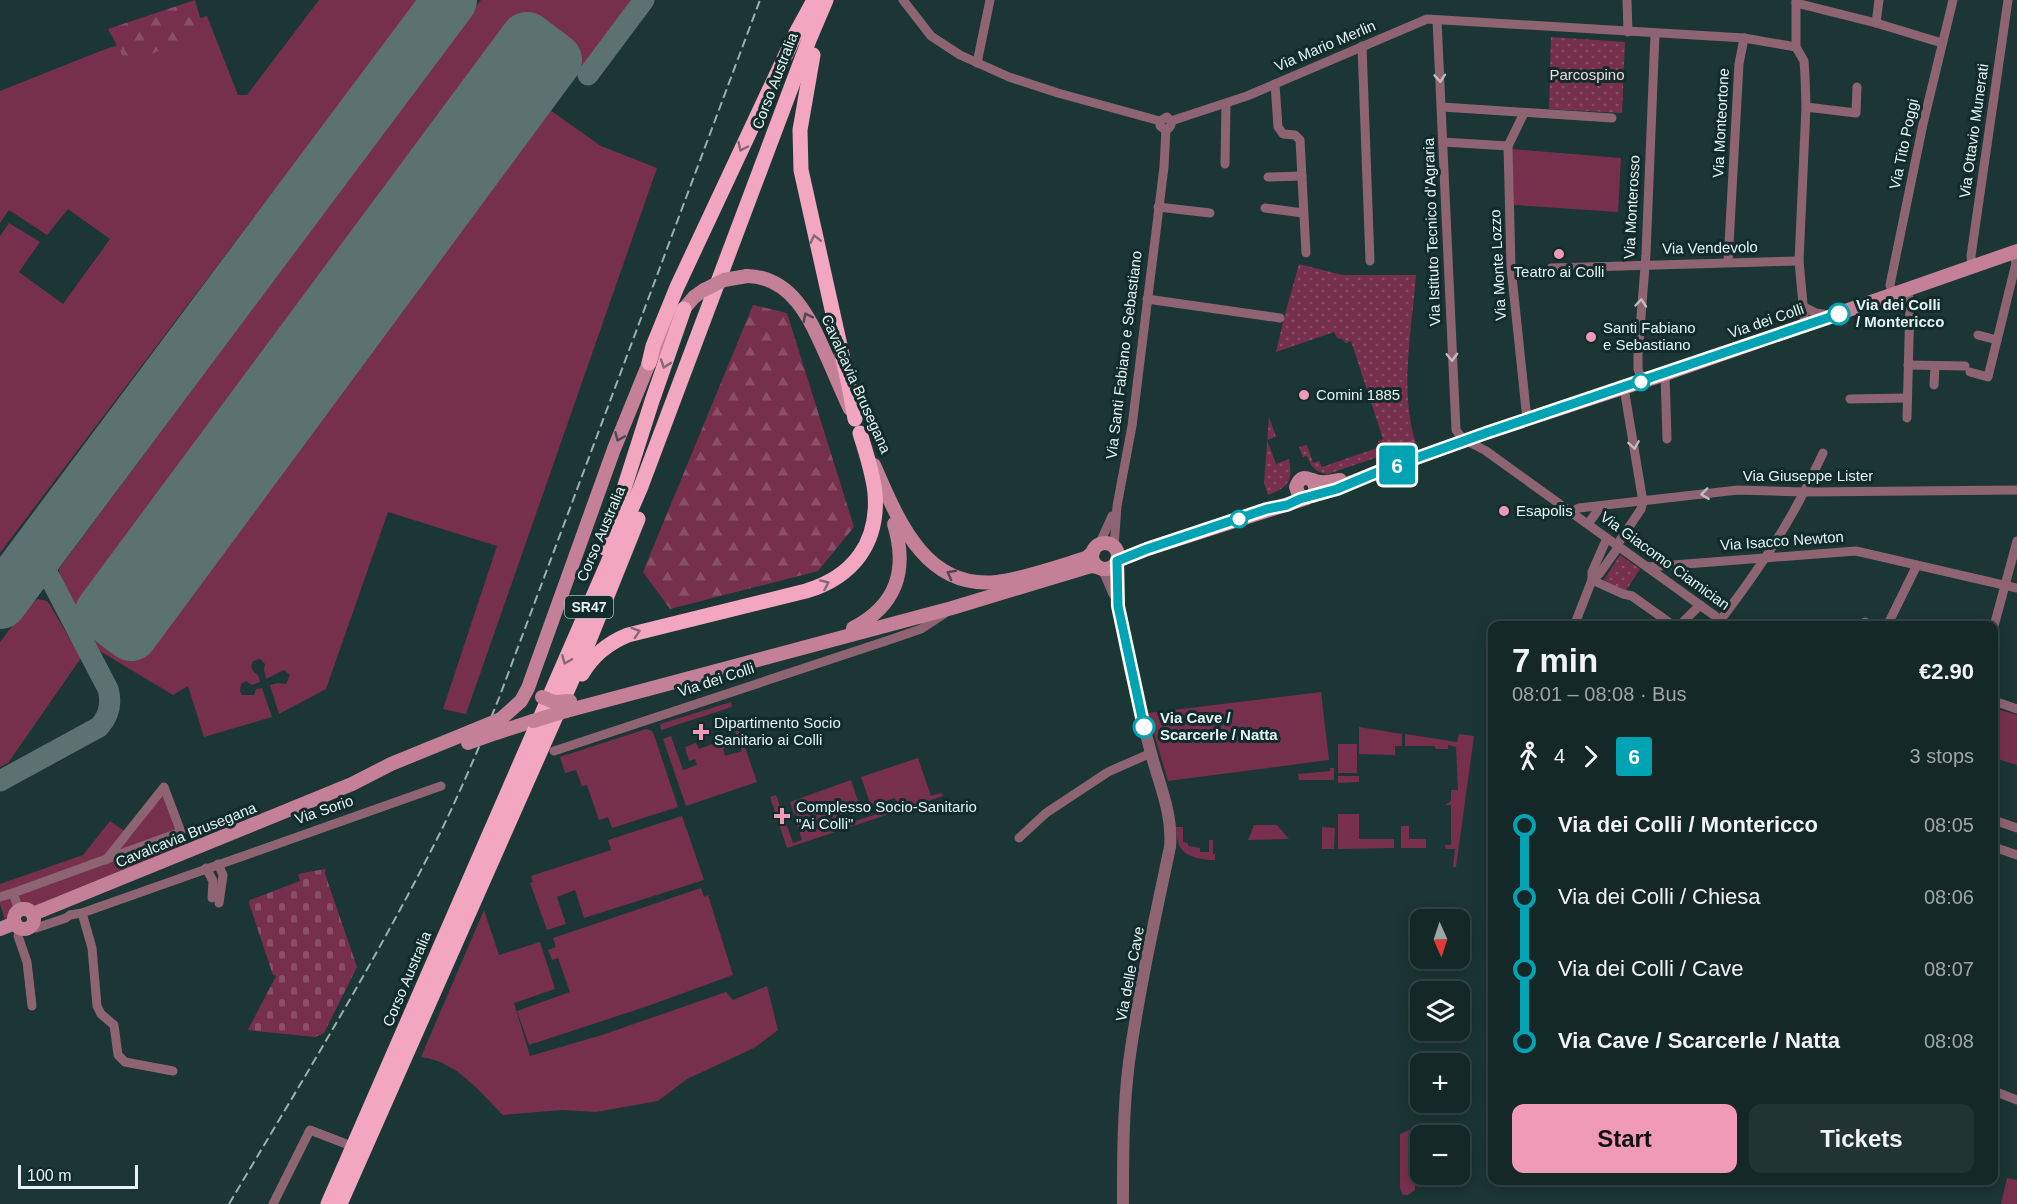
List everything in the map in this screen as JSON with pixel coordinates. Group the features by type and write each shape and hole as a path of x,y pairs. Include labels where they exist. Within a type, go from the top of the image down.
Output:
{"highway":[{"path":"649,363 653,345 677,287 796,33 814,0"},
{"name":"Corso Australia","path":"328,1204 640,489 826,0"},
{"name":"Corso Australia","path":"340,1204 587,646 649,493 813,55 837,0"},
{"path":"538,756 584,670 597,654 612,642 640,630 822,586 850,567 860,556 870,536 876,506 873,477 857,426 801,170 800,130 813,55"},
{"path":"578,634 652,401 684,309"}],"main road":[{"name":"Via dei Colli","path":"952,608 1081,569 1099,567 1107,569 1116,555 1147,549 1337,489 1464,441 1805,326 2015,251"},
{"name":"Cavalcavia Brusegana","path":"23,920 352,784 394,772 470,737 513,711 521,701 532,678 614,449 649,363 666,330 684,309 704,290 724,280 760,276 780,285 803,308 818,336 907,536 928,559 952,576 968,581 996,582 1086,558 1096,549"},
{"name":"Via dei Colli","path":"1267,510 1285,498 1303,478 1328,482 1380,471"},
{"path":"1296,487 1299,495 1310,497 1316,486 1313,480"},
{"path":"778,655 823,637 854,628 876,614 891,595 898,579 901,560 897,532 882,484"},
{"path":"1099,567 1093,560 1096,549 1109,544 1116,555"},
{"name":"Cavalcavia Brusegana","path":"470,737 496,733 609,692 634,693 952,608"},
{"name":"Cavalcavia Brusegana","path":"532,678 534,686 542,697 568,706"},
{"name":"Via Sorio","path":"0,929 23,920"}],"street":[{"path":"903,0 932,36 945,47 976,63 1058,93 1166,124"},
{"path":"976,63 990,0"},
{"path":"1627,0 1628,32"},
{"path":"1876,23 1879,0"},
{"name":"Via Tito Poggi","path":"1907,418 1910,302 1890,285 1953,0"},
{"name":"Via Ottavio Munerati","path":"1972,266 1971,256 2008,0"},
{"path":"1805,326 1799,261 1806,107 1804,61 1796,47 1796,2 1942,43"},
{"name":"Via Mario Merlin","path":"1166,124 1226,104 1427,19 1744,38"},
{"name":"Via Istituto Tecnico d'Agraria","path":"1437,20 1455,423 1456,430 1464,441"},
{"name":"Via Monterosso","path":"1642,382 1638,369 1638,355 1645,264 1655,34"},
{"path":"1744,38 1796,47"},
{"name":"Via Monteortone","path":"1728,262 1739,64 1744,38"},
{"path":"1362,46 1370,261"},
{"path":"1275,84 1278,127 1282,134 1295,135 1300,140 1306,253"},
{"path":"1806,107 1856,113 1857,87"},
{"path":"1225,164 1226,104"},
{"path":"1442,107 1612,118"},
{"name":"Via Monte Lozzo","path":"1524,112 1508,146 1511,267 1528,419"},
{"name":"Via Santi Fabiano e Sebastiano","path":"1116,555 1117,506 1132,426 1164,167 1166,124"},
{"path":"1443,142 1508,146"},
{"path":"1268,177 1302,176"},
{"path":"1158,207 1210,213"},
{"path":"1265,208 1303,213"},
{"name":"Via dei Colli","path":"1935,366 1968,369 1988,376 2016,263 2015,251"},
{"name":"Via Vendevolo","path":"1551,268 1799,261"},
{"path":"1147,299 1280,318"},
{"path":"1802,306 1816,313 1833,316"},
{"path":"1978,335 1997,340"},
{"path":"1908,365 1935,366 1934,385"},
{"path":"1665,374 1667,439"},
{"path":"1592,580 1600,573 1641,509 1642,502 1624,388"},
{"path":"1850,399 1907,398"},
{"name":"Via Giacomo Ciamician","path":"1464,441 1486,451 1700,604 1717,621"},
{"path":"1719,621 1767,556 1806,492 1822,453"},
{"name":"Via Giuseppe Lister","path":"1571,512 1578,508 1738,490 1806,492 2017,490"},
{"name":"Via Santi Fabiano e Sebastiano","path":"1096,549 1117,506"},
{"path":"1588,524 1601,506"},
{"path":"1576,621 1592,580 1592,572 1607,538"},
{"path":"1995,621 2017,541"},
{"name":"Via Isacco Newton","path":"1647,567 1767,556 1856,551 2017,588"},
{"name":"Via delle Cave","path":"1116,555 1117,596"},
{"path":"1889,621 1917,565"},
{"name":"Via delle Cave","path":"1099,567 1106,574 1117,596 1131,670 1172,831 1145,966 1129,1065 1123,1152 1123,1204"},
{"path":"1592,580 1632,596 1669,621"},
{"path":"1681,621 1700,604"},
{"name":"Via dei Colli","path":"554,751 921,629 952,608"},
{"path":"885,626 890,627 893,632 889,640"},
{"path":"1998,702 2017,709"},
{"path":"1019,838 1046,813 1108,772 1151,753"},
{"name":"Via Sorio","path":"23,920 36,928 441,786"},
{"path":"0,897 106,860 181,831 164,787 106,860"},
{"path":"1998,821 2017,828"},
{"path":"1998,848 2017,855"},
{"path":"206,868 213,881 216,901 223,875 218,864"},
{"path":"13,893 23,920 18,936 27,962 32,1006"},
{"path":"67,900 70,915"},
{"path":"82,913 92,948 97,1006 100,1014 114,1025 118,1055 125,1062 173,1071"},
{"path":"1998,1093 2017,1100"},
{"path":"273,1204 310,1130 354,1147"}],"green space":[{"path":"195,0 204,32 127,64 108,29"},
{"path":"319,0 418,0 0,553 0,236 9,223 40,242 19,272 63,304 110,239 68,209 47,235 9,210 0,223 0,91 103,50 207,16 238,95 247,95"},
{"path":"481,0 632,0 550,110 601,146 657,168 466,714 443,709 497,546 388,512 326,689 279,714 270,685 286,684 290,675 284,670 266,679 265,664 260,659 253,661 252,669 258,675 260,682 252,685 246,681 241,684 240,691 242,695 254,695 256,689 262,688 272,717 204,737 188,686 173,695 98,650 60,580 59,569","holes":["528,40 554,60 131,634 102,612"]},
{"name":"Parcospino","path":"1551,37 1625,42 1622,113 1549,109"},
{"path":"1512,149 1621,158 1618,212 1514,205"},
{"path":"1299,264 1342,275 1416,275 1407,381 1408,403 1416,444 1328,474 1317,471 1307,456 1303,457 1299,447 1307,445 1313,463 1319,461 1322,467 1380,447 1378,441 1383,439 1351,341 1346,343 1337,338 1334,332 1276,352"},
{"path":"753,305 787,313 854,527 818,571 670,609 643,572"},
{"path":"1269,417 1276,437 1267,440"},
{"path":"1267,441 1276,464 1289,459 1290,473 1285,486 1268,495 1264,483"},
{"path":"1620,555 1640,569 1625,592 1604,580"},
{"path":"38,599 47,601 50,605 81,658 8,763 0,767 0,642 28,605"},
{"path":"1321,692 1329,760 1168,781 1148,713"},
{"path":"731,702 732,707 661,730 660,724"},
{"path":"1998,709 2017,715 2017,765 1998,759"},
{"path":"1359,727 1402,734 1402,746 1395,746 1395,755 1359,754"},
{"path":"646,729 652,731 654,735 678,807 612,828 608,817 599,820 587,785 582,786 576,770 565,773 560,757"},
{"path":"739,730 757,782 686,806 663,739 671,736 683,770 697,765 695,759 689,761 685,747 696,743 699,749 715,743 715,737 725,734 729,747 723,749 725,756 742,751 735,731"},
{"path":"1405,734 1457,742 1459,734 1474,736 1456,867 1453,867 1455,849 1446,849 1445,845 1451,845 1451,805 1445,805 1451,801 1451,790 1458,790 1456,747 1448,745 1448,749 1436,749 1434,746 1405,746"},
{"path":"1338,744 1357,744 1357,773 1338,773"},
{"path":"918,758 931,796 941,793 943,796 787,848 770,797 776,795 793,843 802,840 796,821 798,819 790,802 851,780 859,804 856,806 857,810 832,819 834,828 898,807 895,798 871,806 861,777"},
{"path":"1330,768 1334,768 1334,780 1299,780 1298,774 1330,771"},
{"path":"1338,776 1359,776 1359,782 1338,783"},
{"path":"163,794 186,854 5,920 0,904 0,884 83,855 110,821 131,836"},
{"path":"1338,814 1359,814 1359,839 1394,839 1394,848 1338,849"},
{"path":"682,816 704,880 584,918 575,890 557,897 566,924 547,930 530,883 533,882 531,876 611,850 608,840"},
{"path":"1254,825 1277,825 1289,839 1248,840"},
{"path":"1401,826 1409,826 1409,839 1426,839 1426,848 1401,848"},
{"path":"1176,827 1183,827 1183,842 1188,843 1188,846 1200,848 1200,852 1209,852 1209,840 1213,840 1215,860 1196,858 1183,851 1178,843"},
{"path":"1322,827 1335,828 1334,849 1322,849"},
{"path":"325,869 357,967 324,1033 315,1037 248,1030 276,976 273,975 249,903 250,900 300,881 298,874"},
{"path":"701,888 704,897 708,895 733,975 529,1045 517,1011 570,992 558,958 552,960 548,950 556,947 553,938"},
{"path":"484,910 499,955 540,942 555,989 514,1003 530,1056 602,1035 726,992 733,1000 767,986 778,1030 754,1048 687,1079 658,1101 596,1112 562,1110 503,1115 476,1087 456,1071 445,1064 421,1057"},
{"path":"1410,1130 1410,1185 1415,1185 1415,1190 1408,1195 1403,1195 1400,1188 1400,1134"},
{"path":"2007,1178 2017,1180 2017,1204 2001,1204"}],"taxiway":[{"path":"588,75 644,0"},
{"path":"0,781 99,727 110,704 108,689 37,553"}],"runway":[{"path":"0,602 450,0"},
{"path":"527,39 555,60 131,634 102,612 527,39"}],"railway":[{"path":"229,1204 391,926 417,879 464,782 499,698 760,0"}],"bus line":[{"name":"6","path":"1144,727 1118,606 1117,561 1267,509 1337,489 1486,433 1839,314"}],"place":[{"name":"Teatro ai Colli","path":"1559,254"},
{"name":"Via dei Colli / Montericco","path":"1839,314"},
{"name":"Santi Fabiano e Sebastiano","path":"1591,337"},
{"name":"Comini 1885","path":"1304,395"},
{"name":"Esapolis","path":"1504,511"},
{"name":"Via Cave / Scarcerle / Natta","path":"1144,727"},
{"name":"Dipartimento Socio Sanitario ai Colli","path":"701,732"},
{"name":"Complesso Socio-Sanitario \"Ai Colli\"","path":"782,816"}]}
